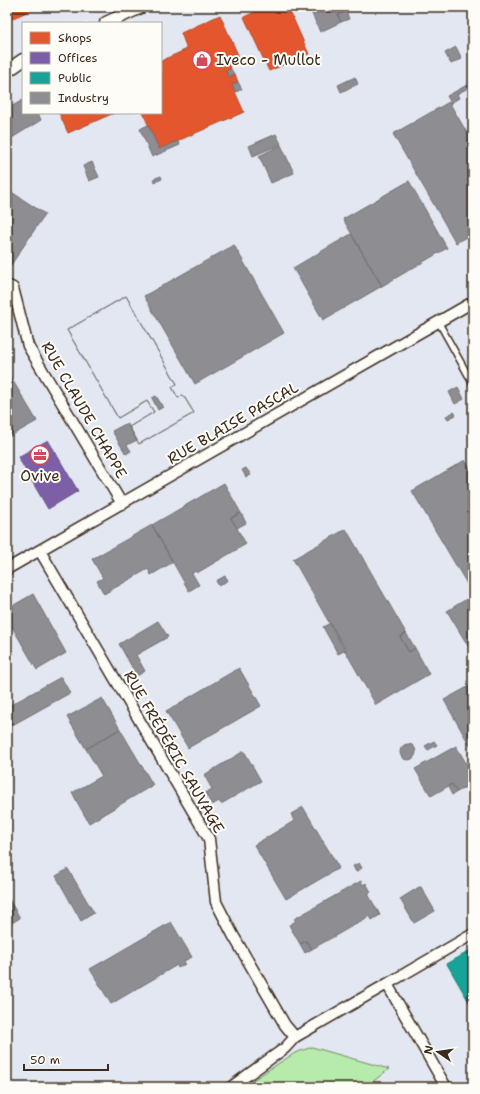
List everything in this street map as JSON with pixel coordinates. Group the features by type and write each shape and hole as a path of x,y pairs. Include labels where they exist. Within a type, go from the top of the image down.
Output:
{"street":[{"path":"108,22 141,7"},
{"path":"7,71 22,61"},
{"name":"RUE CLAUDE CHAPPE","path":"7,285 13,288 28,346 122,504"},
{"name":"RUE BLAISE PASCAL","path":"7,569 439,323 473,302"},
{"name":"RUE FRÉDÉRIC SAUVAGE","path":"40,551 209,839 216,902 233,935 285,1025 295,1037"},
{"path":"231,1087 284,1048 295,1037 473,934"},
{"path":"386,984 446,1087"}],"lane":[{"path":"439,323 473,384"}],"shaded area":[{"path":"7,7 473,7 473,1087 7,1087"}],"green space":[{"path":"312,1047 389,1069 366,1087 242,1087 295,1053"}],"building: Shops":[{"path":"7,7 38,7 9,20 7,15"},
{"path":"265,7 288,7 309,54 269,71 244,17"},
{"path":"220,15 239,57 228,62 231,69 226,71 229,77 235,74 238,82 232,85 244,112 159,149 143,114 162,114 162,61 187,49 181,33"},
{"path":"59,114 112,114 68,133"}],"building: Offices":[{"path":"48,440 78,491 48,509 18,457"}],"building: Public":[{"path":"473,949 473,1009 447,964"}],"building: Industry":[{"path":"309,7 344,7 346,11 338,15 341,22 320,32"},
{"path":"346,11 349,19 341,22 338,15"},
{"path":"456,47 462,59 451,64 445,53"},
{"path":"231,69 234,74 229,77 226,71"},
{"path":"355,77 358,84 341,92 338,85"},
{"path":"238,82 242,89 236,92 232,85"},
{"path":"467,85 468,88 457,94 459,98 451,103 447,96"},
{"path":"22,101 22,114 38,114 41,120 7,141 7,109"},
{"path":"449,102 473,143 473,233 456,243 393,134"},
{"path":"148,125 159,149 178,141 180,145 152,157 140,129"},
{"path":"276,134 281,144 253,156 249,146"},
{"path":"281,145 294,173 271,183 259,156"},
{"path":"92,162 99,177 89,181 83,166"},
{"path":"161,176 162,179 155,182 153,179"},
{"path":"409,181 447,248 382,286 343,219"},
{"path":"7,189 45,214 7,271"},
{"path":"351,234 382,286 323,320 293,268"},
{"path":"234,245 284,333 195,384 144,296"},
{"path":"126,296 177,384 172,387 178,398 183,395 194,413 139,444 129,427 154,412 147,401 118,418 67,330","holes":["156,396 163,407 158,410 152,398"]},
{"path":"126,296 177,384 172,387 178,398 183,395 194,413 139,444 129,427 154,412 147,401 118,418 67,330"},
{"path":"7,371 37,421 7,438"},
{"path":"458,387 464,399 455,404 449,392"},
{"path":"454,412 456,415 448,419 446,416"},
{"path":"127,423 137,440 127,445 131,451 126,454 112,431"},
{"path":"465,460 473,474 473,594 412,491"},
{"path":"246,468 251,475 246,477 242,470"},
{"path":"224,483 241,513 231,518 246,544 197,573 196,571 192,573 199,585 189,591 152,525"},
{"path":"241,513 246,523 237,528 231,518"},
{"path":"152,525 173,562 151,575 148,569 104,594 97,581 103,578 92,559"},
{"path":"346,529 406,633 400,637 409,652 415,648 429,674 376,705 293,559"},
{"path":"225,576 228,580 219,586 216,581"},
{"path":"33,594 66,653 37,670 7,618 7,609"},
{"path":"473,595 473,654 447,611"},
{"path":"158,621 168,637 136,655 145,671 137,676 119,644"},
{"path":"330,623 346,650 338,654 323,627"},
{"path":"406,633 415,648 409,652 400,637"},
{"path":"239,668 261,706 188,748 166,711"},
{"path":"61,677 70,693 7,728 7,707"},
{"path":"473,684 473,751 444,700"},
{"path":"102,698 120,729 86,749 67,717"},
{"path":"120,729 153,785 89,823 72,793 102,776 86,749"},
{"path":"434,741 437,745 428,750 425,746"},
{"path":"408,744 414,746 416,752 414,758 408,760 402,758 400,752 402,746"},
{"path":"456,746 472,773 469,774 473,783 457,792 452,784 431,796 415,769"},
{"path":"244,751 261,781 221,804 219,801 212,805 205,793 212,789 204,775"},
{"path":"452,784 457,792 452,795 448,787"},
{"path":"303,807 339,868 286,899 254,845 294,821 291,814"},
{"path":"359,863 362,868 356,872 353,866"},
{"path":"68,869 94,913 81,921 56,876"},
{"path":"361,881 363,885 366,883 371,892 368,894 380,915 372,920 370,916 312,949 306,941 300,944 289,925 296,921 294,919"},
{"path":"421,887 435,911 414,923 400,899"},
{"path":"7,896 20,918 7,926"},
{"path":"171,922 192,957 184,961 185,964 178,968 177,965 111,1004 90,969"},
{"path":"306,941 312,949 305,953 300,944"}],"place":[{"name":"Iveco - Mullot","path":"202,60"},
{"name":"Ovive","path":"40,455"}]}
